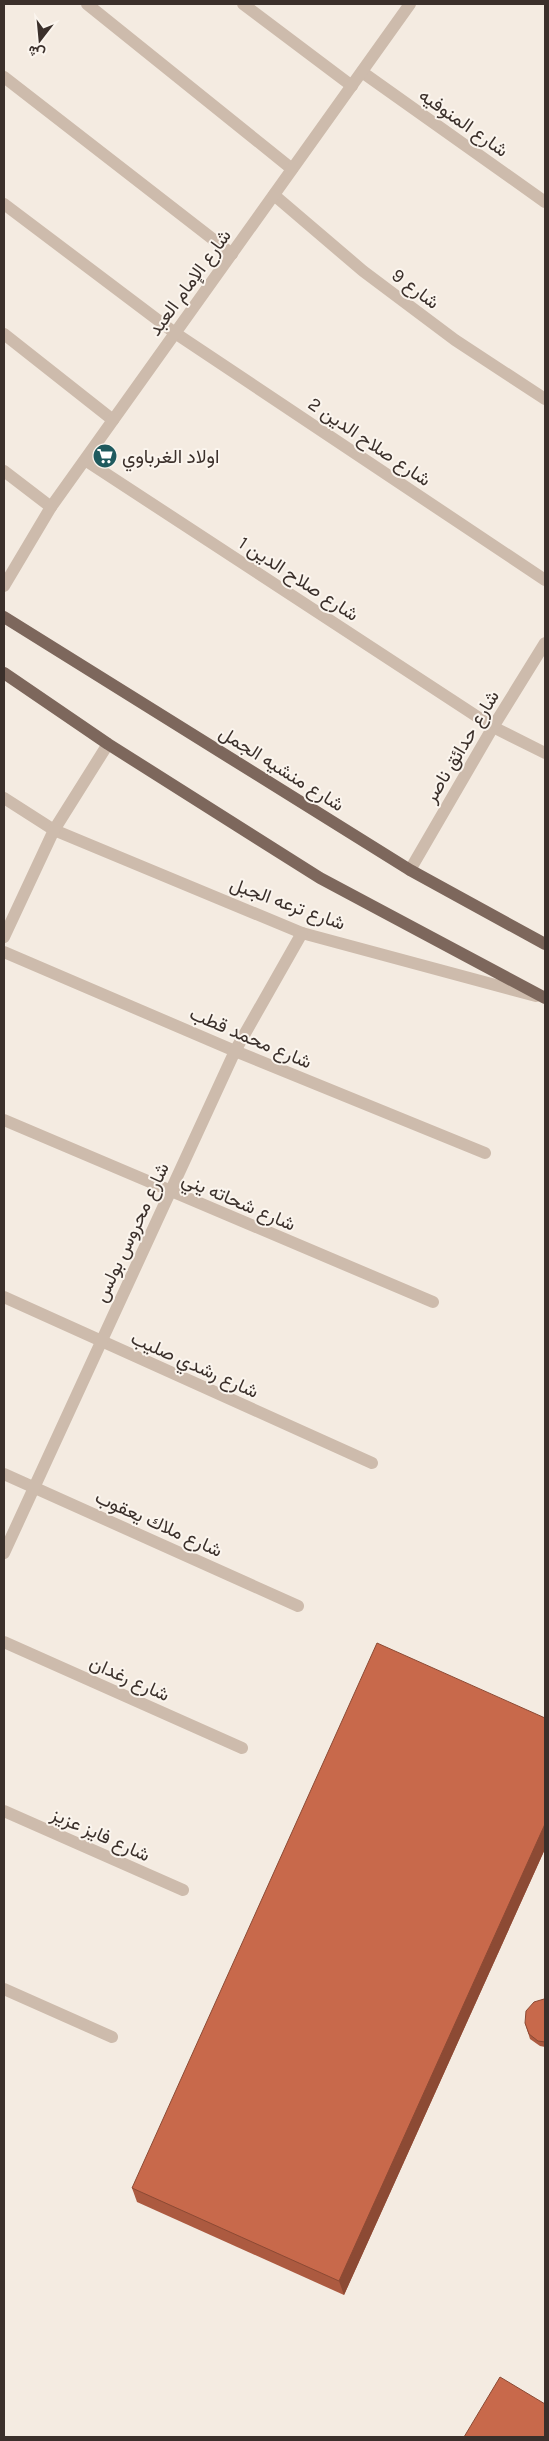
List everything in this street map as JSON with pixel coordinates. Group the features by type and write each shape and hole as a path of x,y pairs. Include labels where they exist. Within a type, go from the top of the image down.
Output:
{"main road":[{"name":"شارع منشيه الجمل","path":"4,617 410,870 545,944"},
{"path":"4,673 108,744 320,878 545,998"}],"street":[{"path":"87,4 292,169"},
{"path":"243,4 352,86"},
{"name":"شارع الإمام العبد","path":"4,586 51,507 410,4"},
{"name":"شارع المنوفيه","path":"362,72 545,202"},
{"path":"4,77 232,254"},
{"name":"شارع 9","path":"274,195 363,271 447,334 545,399"},
{"name":"شارع صلاح الدين 2","path":"4,204 175,333 545,580"},
{"path":"4,334 113,420"},
{"name":"شارع صلاح الدين 1","path":"84,460 493,727 545,753"},
{"path":"4,471 51,507"},
{"name":"شارع حدائق ناصر","path":"410,870 493,727 545,643"},
{"path":"4,938 54,830 108,744"},
{"path":"4,798 54,830"},
{"name":"شارع ترعه الجبل","path":"54,830 302,933 545,998"},
{"name":"شارع محروس بولس","path":"4,1552 234,1051 302,933"},
{"name":"شارع محمد قطب","path":"4,952 234,1051 485,1153"},
{"name":"شارع شحاته يني","path":"4,1120 433,1302"},
{"name":"شارع رشدي صليب","path":"4,1297 372,1464"},
{"name":"شارع ملاك يعقوب","path":"4,1474 298,1606"},
{"name":"شارع رغدان","path":"4,1642 242,1748"},
{"name":"شارع فايز عزيز","path":"4,1811 183,1890"},
{"path":"4,1989 112,2037"}],"building":[{"path":"377,1643 545,1718 545,1824 339,2281 132,2188"},
{"path":"545,1999 545,2042 538,2041 529,2034 525,2023 526,2011 534,2002"},
{"path":"500,2377 545,2404 545,2437 464,2437"}],"place":[{"name":"اولاد الغرباوي","path":"105,456"}]}
